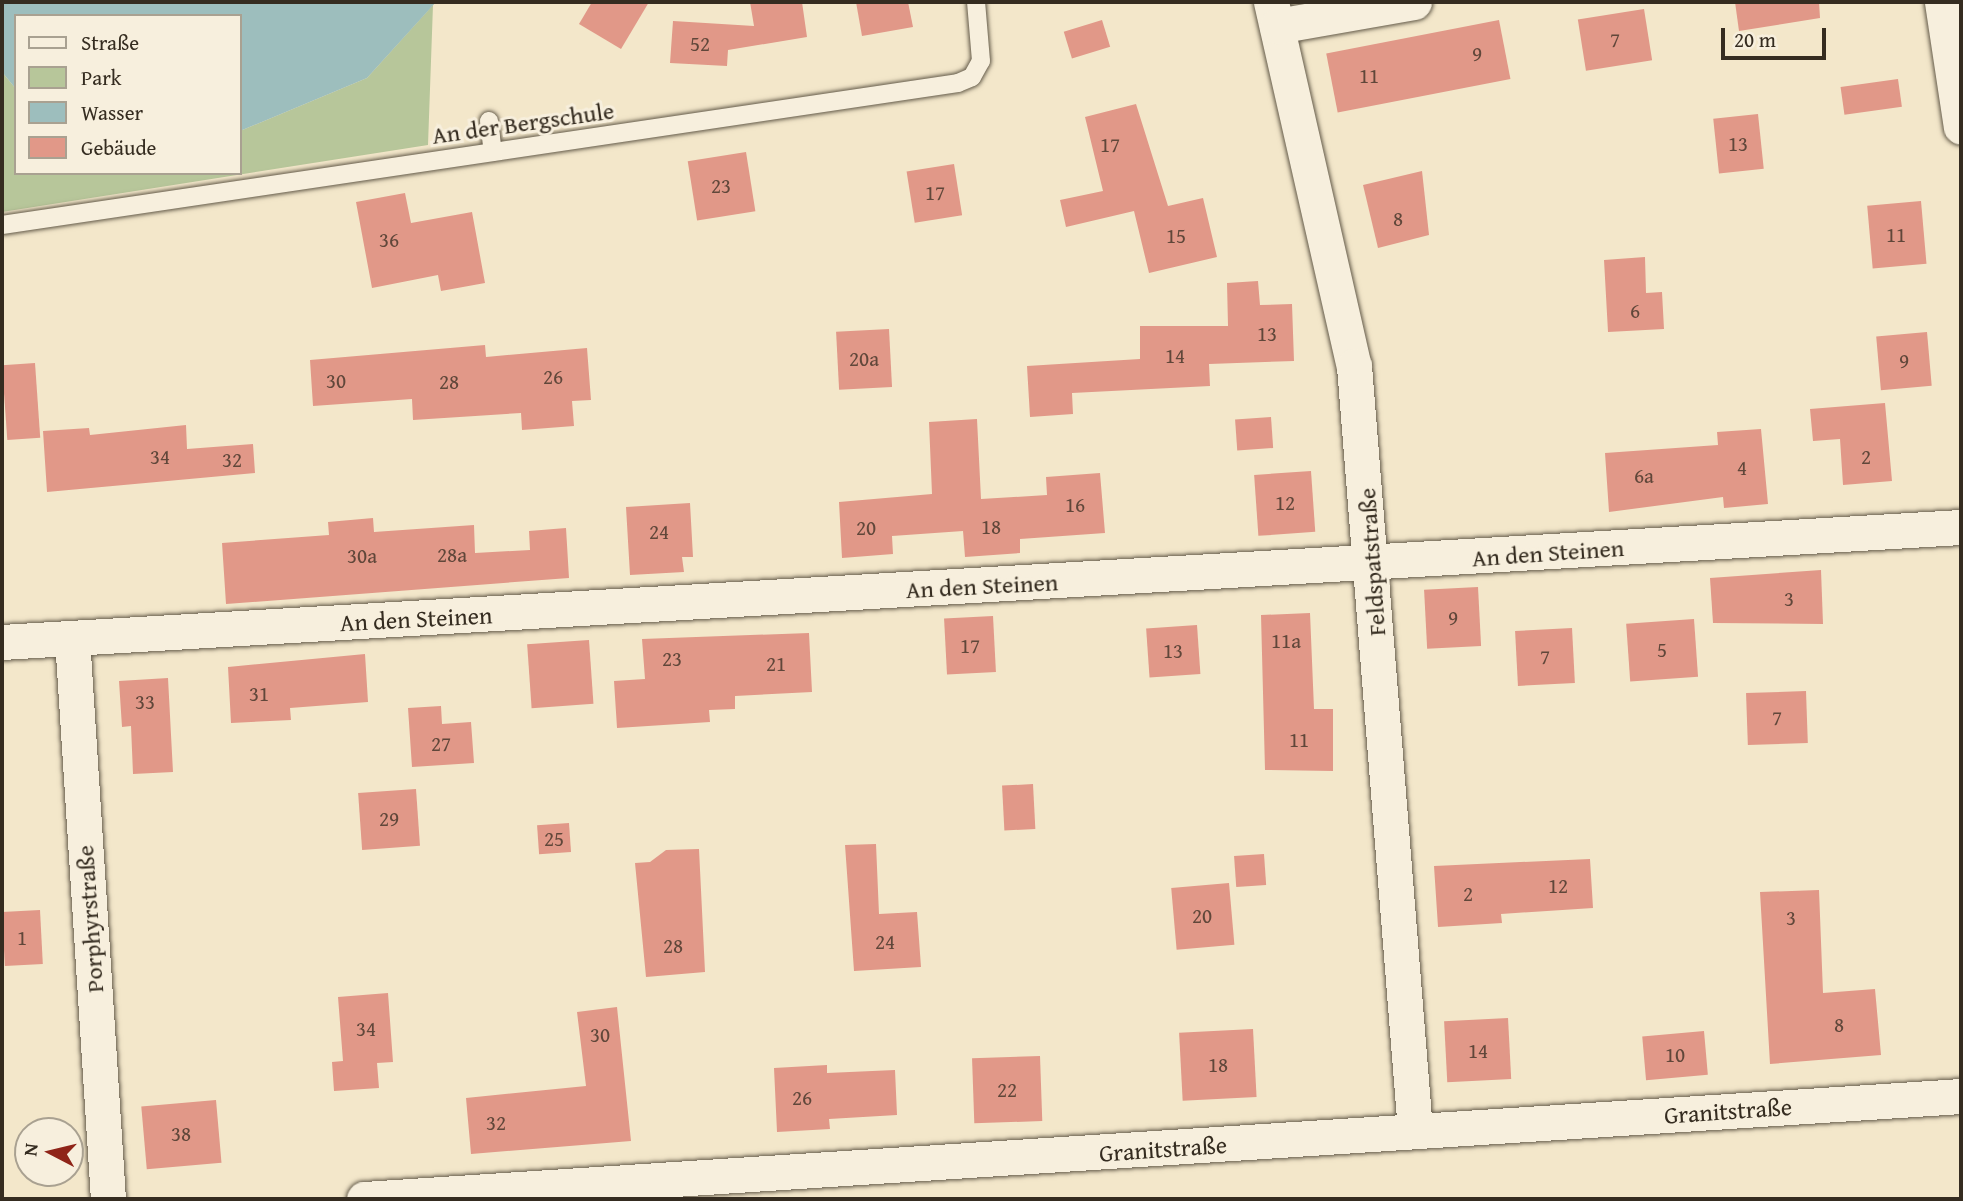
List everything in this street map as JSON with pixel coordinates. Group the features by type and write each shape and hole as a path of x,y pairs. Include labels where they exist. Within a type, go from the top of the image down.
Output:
{"street":[{"path":"1274,14 1415,2"},
{"path":"1942,2 1961,127"},
{"name":"Feldspatstraße","path":"1274,14 1352,353 1372,564 1415,1131"},
{"name":"An den Steinen","path":"2,642 1372,564 1961,527"},
{"name":"Porphyrstraße","path":"72,638 108,1199"},
{"name":"Granitstraße","path":"364,1199 1961,1096"}],"lane":[{"name":"An der Bergschule","path":"2,225 958,83 972,77 981,61 976,2"},
{"path":"489,121 493,152"}],"green space":[{"path":"433,5 428,145 242,174 242,130 367,78"},
{"path":"2,72 14,87 14,175 237,175 2,212"}],"water":[{"path":"2,2 436,2 367,78 242,130 242,14 14,14 14,87 2,72"}],"building":[{"path":"592,2 649,2 621,49 579,24"},
{"path":"750,2 802,2 807,37 728,50 727,66 670,63 673,21 754,26"},
{"path":"856,2 908,2 913,27 862,36"},
{"path":"1735,2 1819,2 1820,18 1739,31"},
{"path":"1644,9 1652,60 1586,71 1578,19"},
{"path":"1102,20 1110,47 1072,58 1064,32"},
{"path":"1499,20 1510,79 1338,112 1326,54"},
{"path":"1898,79 1902,107 1844,115 1841,87"},
{"path":"1136,104 1168,206 1203,198 1217,257 1149,273 1134,211 1066,227 1060,200 1103,191 1085,117"},
{"path":"1758,114 1764,169 1719,173 1713,119"},
{"path":"746,152 755,211 697,220 688,161"},
{"path":"954,164 962,215 915,223 907,172"},
{"path":"1422,171 1429,235 1378,248 1363,185"},
{"path":"405,193 411,223 472,212 485,283 441,291 438,275 372,288 356,202"},
{"path":"1921,201 1926,264 1873,268 1867,206"},
{"path":"1645,257 1646,293 1662,292 1664,329 1608,332 1604,260"},
{"path":"1258,281 1260,305 1292,304 1294,361 1209,364 1210,386 1072,393 1073,414 1030,417 1027,366 1140,359 1140,326 1228,326 1227,283"},
{"path":"889,329 892,387 839,390 836,332"},
{"path":"1927,332 1932,386 1881,390 1876,336"},
{"path":"485,345 486,357 587,348 591,400 572,401 574,426 522,430 521,413 413,420 412,399 313,406 310,360"},
{"path":"35,363 40,438 7,440 2,365"},
{"path":"1885,403 1892,481 1843,485 1840,439 1813,441 1810,409"},
{"path":"1271,417 1273,448 1237,450 1235,420"},
{"path":"977,419 981,499 1047,495 1046,477 1100,473 1105,533 1020,539 1020,553 965,557 963,531 892,536 893,554 842,558 839,502 932,494 929,422"},
{"path":"186,425 187,449 253,444 255,473 47,492 43,431 89,428 90,435"},
{"path":"1761,429 1768,504 1724,508 1723,497 1609,512 1605,453 1718,445 1717,432"},
{"path":"1311,471 1315,532 1258,536 1254,475"},
{"path":"690,503 693,557 682,557 684,572 630,575 626,507"},
{"path":"373,518 374,532 474,525 475,553 530,550 529,531 566,528 569,578 226,604 222,543 329,535 328,522"},
{"path":"1821,570 1823,624 1713,623 1710,578"},
{"path":"1478,587 1481,646 1427,649 1424,590"},
{"path":"1310,613 1314,709 1333,709 1333,771 1265,770 1261,615"},
{"path":"993,616 996,672 947,674 944,619"},
{"path":"1694,619 1698,677 1630,682 1626,624"},
{"path":"1197,625 1200,674 1150,677 1146,629"},
{"path":"1572,628 1575,683 1518,686 1515,631"},
{"path":"809,633 812,692 735,696 735,709 709,710 710,722 617,728 614,681 645,679 642,639"},
{"path":"589,640 593,704 532,708 527,644"},
{"path":"365,654 368,702 290,708 291,720 231,723 228,667"},
{"path":"168,678 173,772 133,774 131,726 122,727 119,681"},
{"path":"1806,691 1808,743 1748,745 1746,693"},
{"path":"441,706 442,724 471,722 474,763 412,767 408,708"},
{"path":"1033,784 1035,829 1004,831 1002,786"},
{"path":"416,789 420,846 362,850 358,793"},
{"path":"569,823 571,852 539,854 537,825"},
{"path":"876,844 879,914 917,912 921,967 854,971 845,845"},
{"path":"699,849 705,972 646,977 635,863 650,862 666,850"},
{"path":"1264,854 1266,885 1236,887 1234,856"},
{"path":"1590,859 1593,908 1501,914 1502,923 1438,927 1434,866"},
{"path":"1229,883 1234,945 1177,950 1171,888"},
{"path":"1819,890 1823,993 1875,989 1881,1055 1770,1064 1760,892"},
{"path":"40,910 43,964 5,966 2,912"},
{"path":"388,993 393,1062 377,1063 379,1088 334,1091 332,1062 343,1061 338,997"},
{"path":"617,1007 631,1141 471,1154 466,1098 586,1086 577,1012"},
{"path":"1508,1018 1511,1079 1447,1082 1444,1021"},
{"path":"1253,1029 1257,1097 1183,1101 1179,1033"},
{"path":"1704,1031 1708,1075 1646,1080 1642,1036"},
{"path":"1040,1056 1042,1121 974,1123 972,1058"},
{"path":"827,1065 827,1073 895,1070 897,1115 829,1119 830,1129 777,1132 774,1068"},
{"path":"216,1100 221,1163 147,1169 141,1107"}]}
